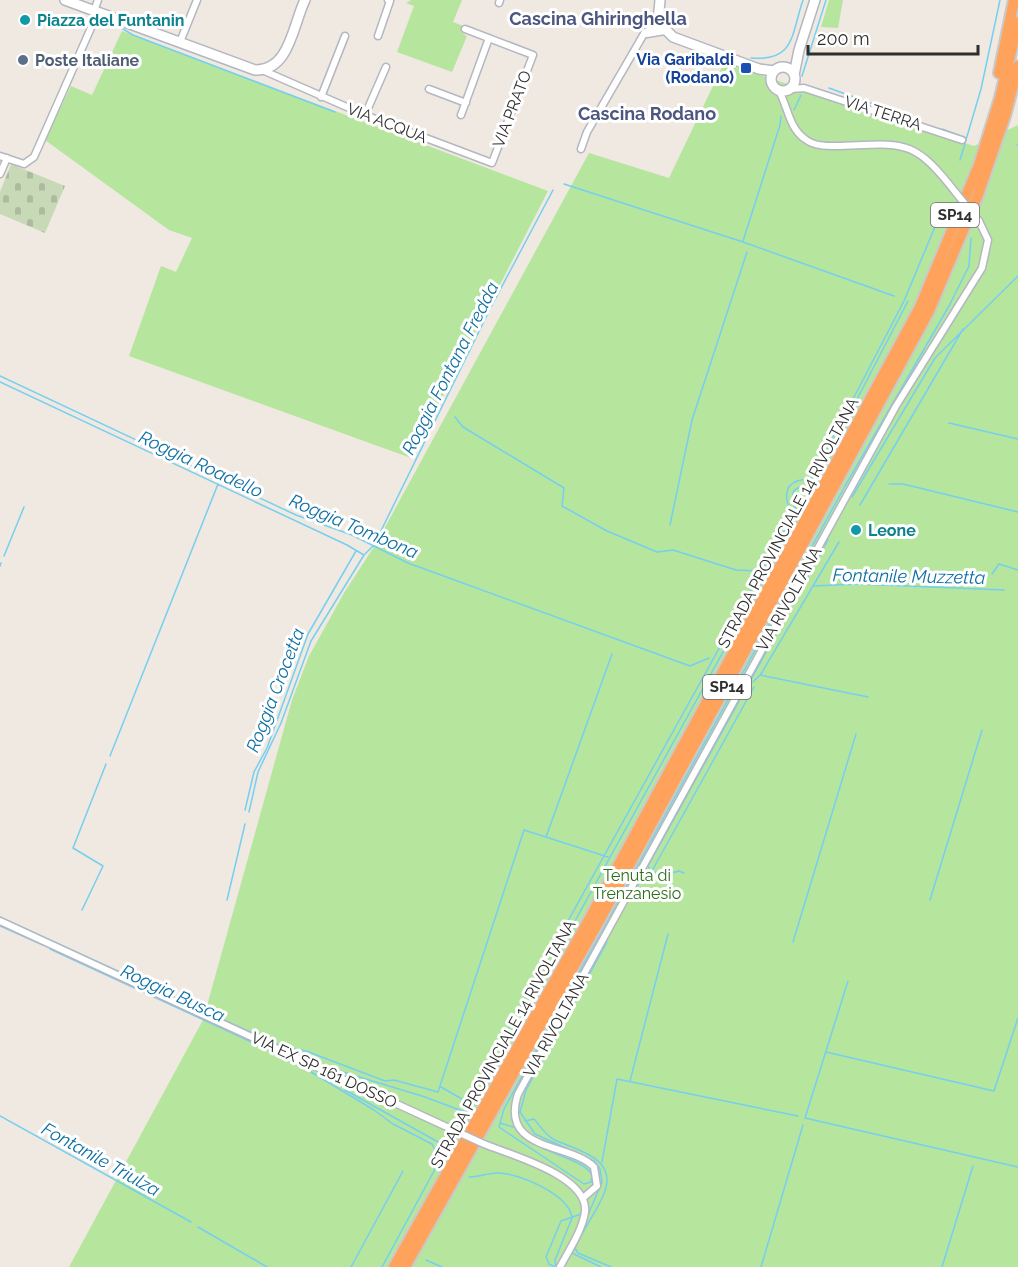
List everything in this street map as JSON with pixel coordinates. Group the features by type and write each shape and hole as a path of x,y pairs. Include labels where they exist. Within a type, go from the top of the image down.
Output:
{"highway":[{"name":"SP14","path":"862,418 930,273 970,172 997,82 1014,0"},
{"name":"STRADA PROVINCIALE 14 RIVOLTANA","path":"415,1240 862,418 920,307 967,198 998,106 1018,22"},
{"name":"STRADA PROVINCIALE 14 RIVOLTANA","path":"415,1240 599,921 912,345 968,222 1005,116 1018,66"},
{"name":"SP14","path":"1005,116 1018,79"},
{"path":"394,1267 415,1240"},
{"path":"405,1267 415,1240"}],"street":[{"path":"65,0 255,70 274,66 284,54 305,0"},
{"path":"0,174 3,157 24,164 34,157 96,11 98,0"},
{"path":"180,42 197,0"},
{"path":"378,36 389,0"},
{"path":"660,0 657,15 663,29 673,37 772,75"},
{"path":"785,101 795,76 799,50 815,0"},
{"path":"461,116 489,38 465,29"},
{"path":"581,149 587,132 643,35 648,29 663,29"},
{"path":"321,97 345,36"},
{"name":"VIA PRATO","path":"489,38 533,55 492,163"},
{"path":"772,75 785,67 799,50"},
{"path":"274,66 283,81"},
{"path":"364,116 386,67"},
{"path":"785,67 795,76"},
{"name":"VIA ACQUA","path":"262,70 364,116 492,163"},
{"path":"772,75 774,87 779,91 790,89"},
{"name":"VIA TERRA","path":"795,76 804,88"},
{"name":"VIA TERRA","path":"790,89 804,88 962,140"},
{"path":"429,89 466,103"},
{"name":"VIA RIVOLTANA","path":"583,1198 597,1186 598,1178 594,1167 527,1136 516,1115 518,1094 880,436 980,271 987,255 988,240 979,220 930,160 903,145 884,143 824,146 808,141 793,126 785,101 779,91"},
{"name":"VIA EX SP 161 DOSSO","path":"0,921 462,1134 566,1179 583,1198"},
{"path":"560,1267 582,1222 583,1198"}],"green space":[{"path":"411,0 462,0 453,22 466,27 463,34 467,36 452,72 397,52 414,6 406,3"},
{"path":"829,0 843,0 838,28 821,27"},
{"path":"122,31 548,191 411,458 129,356 161,266 176,272 192,238 169,230 45,140 71,86 92,95"},
{"name":"Tenuta di Trenzanesio","path":"724,63 974,146 1018,125 1018,1267 69,1267 203,1020 292,700 309,656 344,593 377,542 589,153 669,178"},
{"path":"11,164 65,186 45,233 0,214 0,192"}],"waterway":[{"path":"751,58 776,56 784,51 793,35 803,0"},
{"path":"802,76 826,0"},
{"path":"960,160 981,89 1000,0"},
{"path":"108,20 133,35 335,112"},
{"path":"829,88 906,116"},
{"path":"794,110 801,95"},
{"path":"743,241 781,116"},
{"path":"942,129 966,138"},
{"path":"564,184 743,242 894,296"},
{"name":"Roggia Fontana Fredda","path":"364,555 374,545 490,309 553,190"},
{"path":"492,1058 787,526 792,512 787,499 787,490 792,483 812,478 904,301 942,210"},
{"path":"516,1129 534,1144 587,1169 592,1175 591,1182 584,1184 499,1127 504,1109 845,486 949,306 969,266 971,238"},
{"path":"670,525 692,420 747,252"},
{"path":"852,497 935,358 1018,276"},
{"path":"330,1068 425,1097 465,1112 471,1110 767,572 797,514 793,498 794,490 812,486 908,301"},
{"path":"860,505 963,329"},
{"name":"Roggia Tombona","path":"0,376 296,515 352,535 408,563 690,666 709,658"},
{"name":"Roggia Roadello","path":"0,382 364,555 311,641 281,723 258,772 249,812"},
{"path":"455,417 463,427 564,488 562,506 607,531 657,552 673,550 736,570 760,571"},
{"path":"949,423 1018,439"},
{"path":"110,756 218,484"},
{"path":"889,484 903,484 1018,512"},
{"path":"4,556 24,507"},
{"path":"636,888 643,876 651,873 648,866 828,540"},
{"path":"761,674 839,542"},
{"name":"Roggia Crocetta","path":"245,810 254,772 267,748 308,634 356,551"},
{"path":"992,574 999,564 1018,570"},
{"name":"Fontanile Muzzetta","path":"813,586 858,584 1004,590"},
{"path":"546,837 612,654"},
{"name":"Roggia Tombona","path":"753,682 760,675 868,697"},
{"path":"653,869 754,687"},
{"path":"930,900 982,730"},
{"path":"793,942 856,734"},
{"path":"82,910 103,866 73,848 106,764"},
{"name":"Roggia Roadello","path":"227,900 245,824"},
{"path":"167,994 283,1047 306,1051 385,1081 394,1080 438,1092 524,830 608,857"},
{"path":"653,872 668,874 679,871 684,873"},
{"path":"0,917 159,990"},
{"name":"Roggia Busca","path":"0,926 43,945"},
{"path":"630,1081 668,934"},
{"path":"588,1215 602,1182 600,1169 594,1161 535,1134 520,1112 526,1090 607,942"},
{"name":"Roggia Busca","path":"50,949 286,1058"},
{"path":"848,981 805,1118 1018,1167"},
{"path":"826,1052 994,1091 1018,1018"},
{"name":"Roggia Busca","path":"293,1061 393,1124 432,1144 440,1159"},
{"path":"602,1162 617,1079 798,1116"},
{"path":"441,1087 469,1103"},
{"name":"Roggia Busca","path":"345,1090 447,1147 382,1267"},
{"name":"Fontanile Triulza","path":"0,1116 191,1222"},
{"path":"525,1121 534,1119 550,1137 592,1156 605,1170 607,1179 605,1191 575,1248 578,1253 611,1267"},
{"path":"500,1123 513,1127"},
{"path":"761,1267 803,1125"},
{"path":"942,1267 973,1166"},
{"path":"351,1267 403,1171"},
{"path":"469,1177 507,1174 530,1181 563,1201 572,1218 555,1260 556,1267"},
{"path":"555,1267 549,1264 546,1257 561,1221 581,1214"},
{"name":"Fontanile Triulza","path":"198,1227 267,1267"},
{"path":"572,1253 601,1267"},
{"path":"426,1260 442,1267"}],"place":[{"name":"Piazza del Funtanin","path":"25,20"},
{"name":"Poste Italiane","path":"23,60"},
{"name":"Via Garibaldi (Rodano)","path":"746,68"},
{"name":"Leone","path":"856,530"}],"district":[{"name":"Cascina Ghiringhella","path":"598,18"},
{"name":"Cascina Rodano","path":"647,113"}]}
